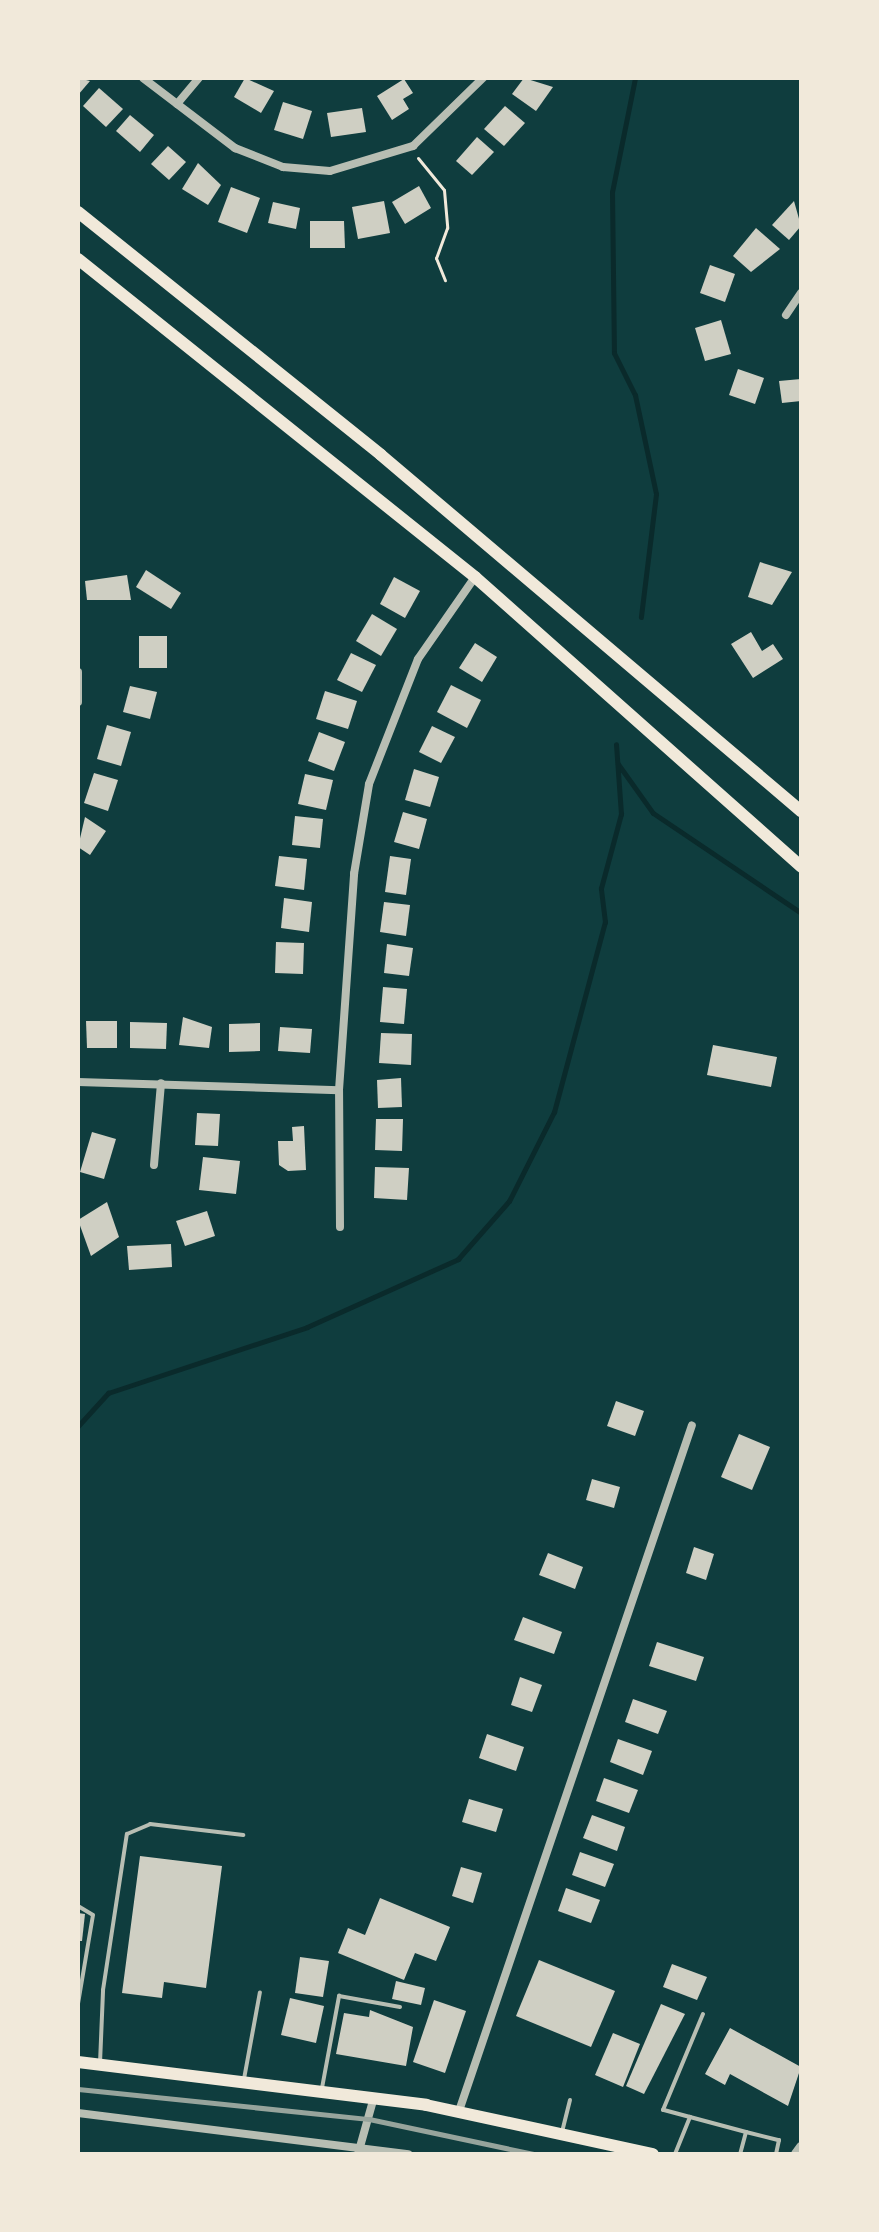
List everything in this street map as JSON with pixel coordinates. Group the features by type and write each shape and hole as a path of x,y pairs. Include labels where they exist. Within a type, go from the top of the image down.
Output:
{"main road":[{"path":"78,212 381,455 801,811"},
{"path":"78,259 475,577 801,866"},
{"path":"78,2062 374,2097 459,2111 653,2154"}],"street":[{"path":"143,78 235,148 283,167 356,168 409,148 483,78"},
{"path":"177,104 199,78"},
{"path":"786,315 801,293"},
{"path":"340,1227 339,1090 354,874 369,784 418,659 475,577"},
{"path":"78,672 78,702"},
{"path":"78,1082 339,1090"},
{"path":"154,1165 161,1083"},
{"path":"459,2111 692,1425"},
{"path":"360,2150 374,2097"},
{"path":"78,2113 408,2154"},
{"path":"796,2154 801,2147"}],"lane":[{"path":"100,2065 103,1990 127,1834 150,1824 243,1835"},
{"path":"78,1906 93,1915 78,2003"},
{"path":"243,2082 260,1992"},
{"path":"322,2091 339,1996 400,2007"},
{"path":"703,2014 663,2110 779,2140 776,2154"},
{"path":"562,2133 570,2100"},
{"path":"675,2154 690,2117"},
{"path":"740,2154 746,2132"}],"path":[{"path":"409,148 444,190 447,228 436,258 445,280"}],"building":[{"path":"78,78 90,81 78,95"},
{"path":"245,78 274,91 261,113 234,97"},
{"path":"524,78 553,87 536,111 512,94"},
{"path":"404,79 413,93 403,99 409,109 392,120 377,96"},
{"path":"99,88 123,109 106,127 83,106"},
{"path":"283,102 312,111 303,139 274,130"},
{"path":"505,106 525,123 504,146 484,129"},
{"path":"362,108 366,132 331,137 327,113"},
{"path":"130,115 154,135 140,152 116,131"},
{"path":"477,137 494,152 472,175 456,161"},
{"path":"168,146 186,162 169,180 151,164"},
{"path":"198,163 221,185 208,205 182,189"},
{"path":"419,186 431,208 405,224 392,202"},
{"path":"231,187 260,198 247,233 218,222"},
{"path":"384,201 390,233 358,239 352,207"},
{"path":"794,201 801,226 789,240 772,225"},
{"path":"273,202 300,208 296,229 268,223"},
{"path":"310,221 344,221 345,248 310,248"},
{"path":"756,228 780,249 751,272 733,256"},
{"path":"710,265 735,274 725,302 700,293"},
{"path":"721,320 731,354 705,361 695,328"},
{"path":"738,369 764,378 755,404 729,395"},
{"path":"801,379 801,401 782,403 779,381"},
{"path":"760,562 792,572 772,605 748,597"},
{"path":"146,570 181,593 171,609 136,587"},
{"path":"127,575 131,600 87,600 85,581"},
{"path":"394,577 420,591 405,618 380,604"},
{"path":"372,614 397,629 381,656 356,641"},
{"path":"751,632 762,651 773,644 783,659 753,678 731,644"},
{"path":"139,636 167,636 167,668 139,668"},
{"path":"475,643 497,657 482,682 459,668"},
{"path":"351,653 376,665 362,692 337,680"},
{"path":"451,685 481,700 467,728 437,712"},
{"path":"130,686 157,692 150,719 123,712"},
{"path":"325,691 357,701 348,729 316,719"},
{"path":"107,725 131,732 121,766 97,759"},
{"path":"432,726 455,737 441,763 419,752"},
{"path":"319,732 345,742 334,771 308,761"},
{"path":"414,769 439,777 430,807 405,800"},
{"path":"94,773 118,780 108,811 84,803"},
{"path":"305,774 333,780 326,810 298,804"},
{"path":"403,812 427,819 419,849 394,842"},
{"path":"295,816 323,819 320,848 292,845"},
{"path":"85,817 106,831 90,855 78,847"},
{"path":"279,856 307,859 304,890 275,886"},
{"path":"390,856 411,859 406,895 385,892"},
{"path":"284,898 312,902 309,932 281,928"},
{"path":"384,902 410,905 406,936 380,932"},
{"path":"276,942 304,943 303,974 275,973"},
{"path":"387,944 413,948 409,976 384,973"},
{"path":"383,987 407,989 404,1024 380,1022"},
{"path":"183,1017 212,1027 209,1048 179,1045"},
{"path":"86,1021 117,1021 117,1048 87,1048"},
{"path":"130,1022 167,1023 166,1049 130,1048"},
{"path":"260,1023 260,1051 229,1052 229,1024"},
{"path":"280,1027 312,1029 310,1053 278,1051"},
{"path":"381,1033 412,1034 411,1065 379,1063"},
{"path":"713,1045 777,1057 771,1087 707,1075"},
{"path":"401,1078 402,1107 378,1108 377,1080"},
{"path":"197,1113 220,1114 218,1146 195,1145"},
{"path":"376,1119 403,1119 402,1151 375,1150"},
{"path":"304,1126 306,1170 288,1171 279,1165 278,1141 293,1141 292,1127"},
{"path":"92,1132 116,1139 104,1179 80,1172"},
{"path":"203,1157 240,1161 236,1194 199,1190"},
{"path":"375,1167 409,1168 407,1200 374,1198"},
{"path":"107,1202 119,1237 91,1256 78,1220"},
{"path":"207,1211 215,1236 185,1246 176,1221"},
{"path":"171,1244 172,1267 129,1270 127,1246"},
{"path":"616,1401 644,1411 635,1436 607,1426"},
{"path":"739,1434 770,1447 752,1490 721,1477"},
{"path":"592,1479 620,1487 614,1508 586,1500"},
{"path":"694,1547 714,1554 706,1580 686,1573"},
{"path":"548,1553 583,1567 575,1589 539,1575"},
{"path":"523,1617 562,1632 554,1654 514,1640"},
{"path":"657,1642 704,1657 696,1681 649,1666"},
{"path":"520,1677 542,1685 532,1712 511,1705"},
{"path":"633,1699 667,1711 658,1734 625,1722"},
{"path":"487,1734 524,1747 516,1771 479,1758"},
{"path":"618,1739 652,1751 643,1775 610,1762"},
{"path":"604,1778 638,1790 629,1813 596,1801"},
{"path":"469,1799 503,1809 496,1832 462,1822"},
{"path":"592,1815 625,1827 617,1851 583,1838"},
{"path":"580,1852 614,1864 605,1887 572,1875"},
{"path":"140,1856 222,1866 206,1988 164,1982 162,1998 122,1993"},
{"path":"461,1867 482,1873 473,1903 452,1896"},
{"path":"566,1888 600,1900 591,1923 558,1911"},
{"path":"380,1898 450,1927 436,1961 415,1953 404,1980 338,1953 348,1928 365,1935"},
{"path":"78,1913 85,1914 82,1941 78,1941"},
{"path":"300,1957 329,1961 323,1997 295,1993"},
{"path":"539,1960 615,1991 591,2047 516,2016"},
{"path":"672,1964 707,1977 697,2000 663,1987"},
{"path":"396,1981 425,1988 421,2005 392,1999"},
{"path":"290,1998 324,2006 316,2043 281,2035"},
{"path":"434,2000 466,2011 445,2073 413,2062"},
{"path":"661,2004 685,2014 644,2094 626,2086"},
{"path":"370,2010 413,2027 406,2066 336,2054 344,2013 369,2017"},
{"path":"730,2028 801,2067 788,2106 730,2074 725,2085 705,2074"},
{"path":"613,2033 640,2044 623,2087 595,2075"}],"waterway":[{"path":"635,78 612,192 614,353 635,395 656,494 641,617"},
{"path":"78,1426 108,1393 307,1327 458,1259 509,1201 554,1112 605,922 601,888 621,814 616,744"},
{"path":"618,764 653,813 801,913"}],"railway":[{"path":"78,2089 369,2119 533,2154"}]}
